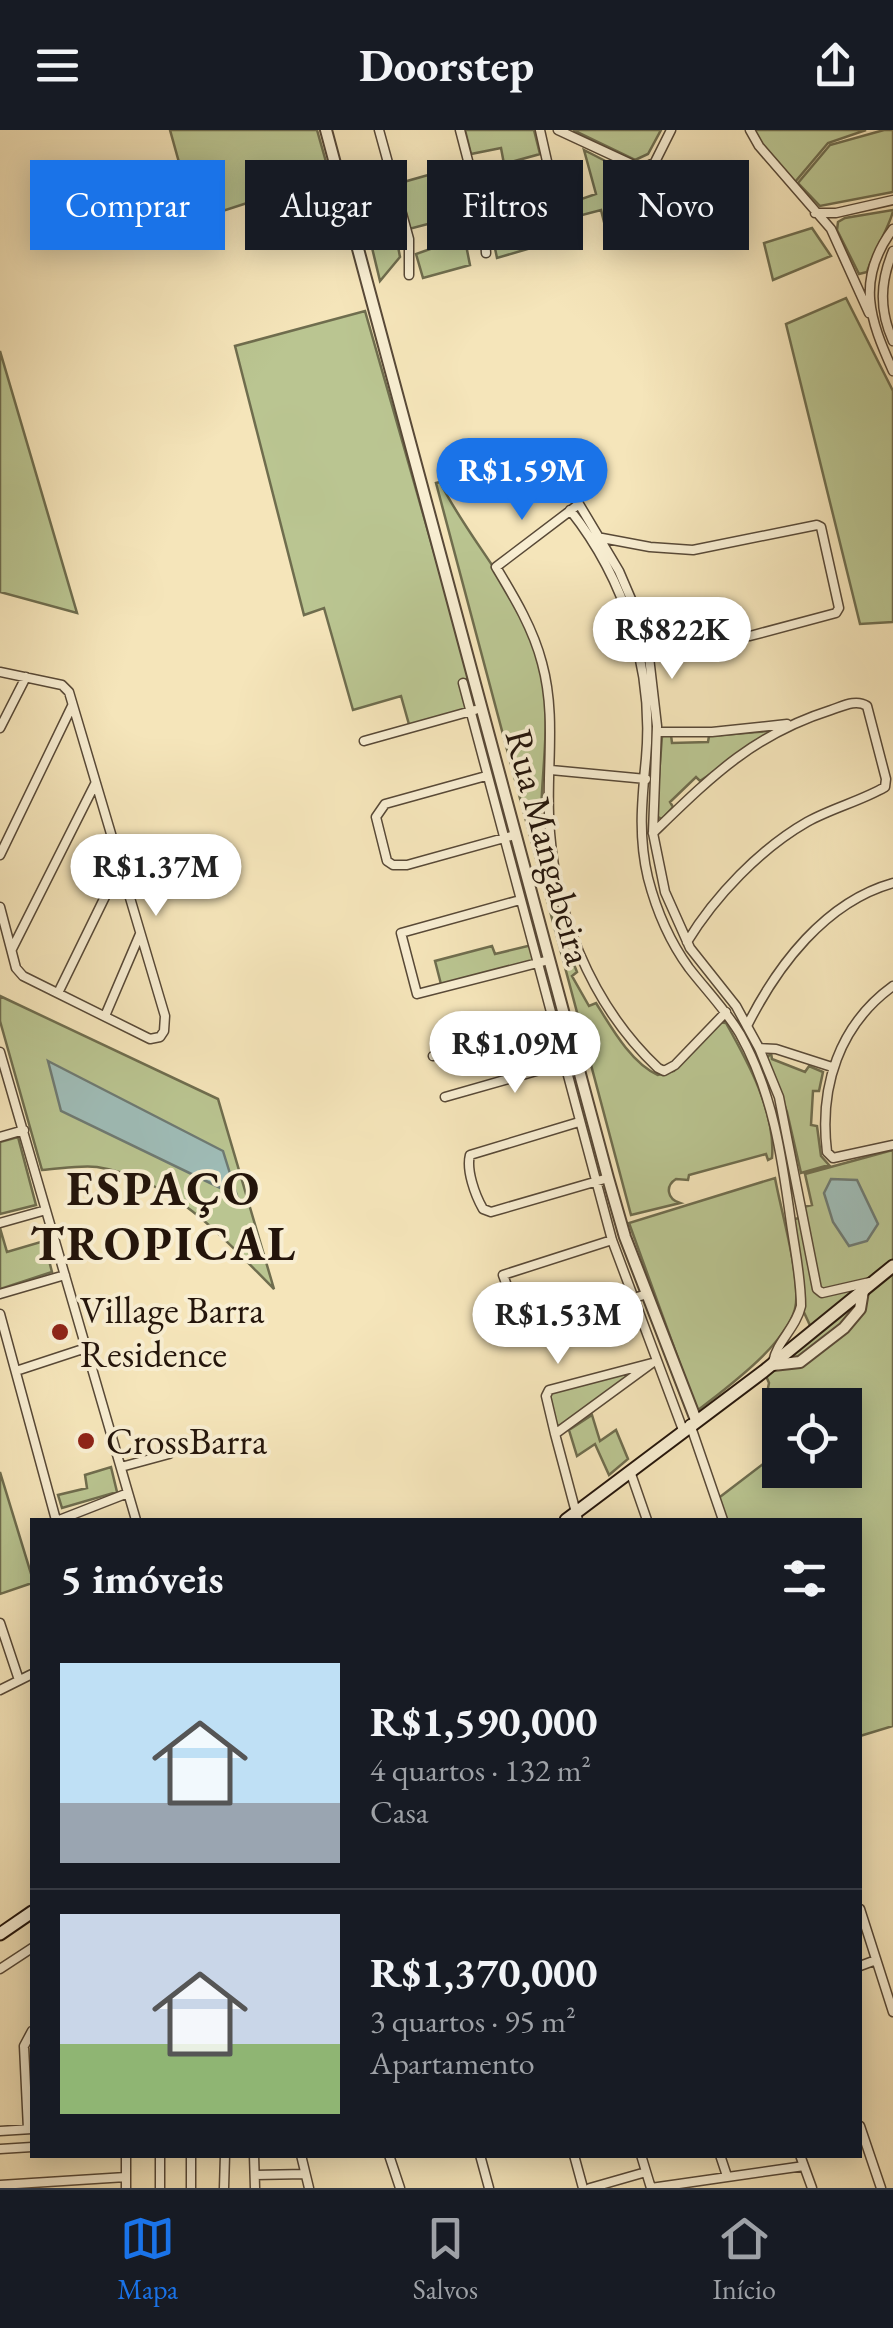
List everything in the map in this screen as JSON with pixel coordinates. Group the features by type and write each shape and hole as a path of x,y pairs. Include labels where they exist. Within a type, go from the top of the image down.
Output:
{"main road":[{"path":"573,1518 893,1266"},
{"path":"0,1934 30,1913"}],"street":[{"name":"Rua Mangabeira","path":"326,130 447,572 476,710 516,835 543,962 575,1060 641,1296 690,1425"},
{"path":"379,130 409,238 410,275"},
{"path":"460,130 484,222 486,253"},
{"path":"540,130 547,160"},
{"path":"558,130 621,160"},
{"path":"656,160 670,130"},
{"path":"750,130 830,230 893,371"},
{"path":"815,212 836,213 893,200"},
{"path":"830,230 836,213"},
{"path":"869,313 871,279 883,242 893,229"},
{"path":"893,251 883,278 884,312 893,341"},
{"path":"854,280 883,278"},
{"path":"575,507 602,538 634,606 647,728 639,815 654,899 682,957 741,1037 772,1112 801,1306 814,1332 828,1339"},
{"path":"575,507 640,639 654,688 657,732 652,833 665,892 687,942 759,1048 779,1097 814,1278 839,1310 844,1328"},
{"path":"575,507 496,566 527,622 542,660 553,733 549,813 552,858 566,917 597,989 622,1026 664,1071 675,1065 726,1012"},
{"path":"602,538 693,550 820,527 832,569 839,608 836,613 750,636 640,639"},
{"path":"0,672 62,685 73,704 165,1016 160,1038 150,1039 18,972 0,907"},
{"path":"0,728 26,678"},
{"path":"463,683 476,710 486,776 520,900 543,962 552,1022 612,1240 641,1296 654,1361 690,1425 722,1518"},
{"path":"657,732 712,732 794,723 857,702 865,703 886,779 884,786 805,823 768,850 711,908 687,942"},
{"path":"0,854 73,704"},
{"path":"364,741 476,710"},
{"path":"652,833 718,769 794,723"},
{"path":"551,770 655,779"},
{"path":"486,776 392,801 379,810 377,826 387,860 392,865 406,865 516,835"},
{"path":"12,950 96,782"},
{"path":"58,992 120,866"},
{"path":"741,1037 774,979 819,926 850,902 893,883"},
{"path":"654,899 665,892"},
{"path":"520,900 400,933 417,994 543,962"},
{"path":"105,1016 140,934"},
{"path":"893,986 875,999 852,1029 832,1067 825,1105 828,1155 833,1158 893,1145"},
{"path":"433,1056 552,1022"},
{"path":"759,1048 776,1049 832,1067"},
{"path":"0,1052 135,1518"},
{"path":"445,1096 575,1060"},
{"path":"579,1122 474,1153 468,1158 479,1202 486,1212 608,1178"},
{"path":"0,1137 24,1130"},
{"path":"783,1170 795,1168"},
{"path":"0,1223 46,1210"},
{"path":"790,1220 804,1217"},
{"path":"612,1240 503,1275 525,1329 641,1296"},
{"path":"0,1294 65,1275"},
{"path":"822,1293 874,1282"},
{"path":"801,1306 795,1327 775,1352 772,1365 800,1362 844,1328 860,1308 863,1291"},
{"path":"0,1314 57,1518"},
{"path":"16,1371 86,1348"},
{"path":"573,1518 547,1392 654,1361"},
{"path":"555,1434 654,1361"},
{"path":"597,1376 610,1396"},
{"path":"121,1468 169,1454"},
{"path":"630,1472 646,1518"},
{"path":"63,1518 128,1494"},
{"path":"0,1623 19,1680"},
{"path":"0,1690 30,1675"},
{"path":"862,1915 893,2012"},
{"path":"0,1969 30,1949"},
{"path":"862,1965 876,1960"},
{"path":"0,2131 30,2129 29,2063 24,2046 30,2035"},
{"path":"862,2132 880,2188"},
{"path":"0,2149 30,2147"},
{"path":"126,2158 126,2188"},
{"path":"160,2158 160,2188"},
{"path":"190,2158 191,2188"},
{"path":"224,2188 225,2158"},
{"path":"254,2158 255,2188"},
{"path":"302,2158 309,2188"},
{"path":"390,2158 400,2188"},
{"path":"481,2158 489,2188"},
{"path":"575,2158 587,2188 646,2172"},
{"path":"641,2158 651,2188 804,2166"},
{"path":"721,2158 727,2176"},
{"path":"801,2158 812,2188"},
{"path":"254,2175 305,2174"},
{"path":"0,2185 126,2177"}],"green space":[{"path":"170,130 317,130 325,160 245,160 245,204 225,210 225,160 178,160"},
{"path":"465,130 534,130 540,154 503,160 501,148 471,154"},
{"path":"573,130 661,130 648,154 635,160"},
{"path":"752,130 866,130 828,143 795,182"},
{"path":"893,130 893,192 820,206 798,183 830,145"},
{"path":"584,150 603,160 603,218 601,210 583,215 583,198 596,194"},
{"path":"427,175 427,224 409,229 407,219 407,181"},
{"path":"893,210 867,272 859,274 837,230 838,222"},
{"path":"812,228 831,256 773,280 764,243"},
{"path":"373,250 399,250 400,257 380,281"},
{"path":"427,250 467,250 470,265 423,278 416,254"},
{"path":"495,250 524,250 497,258"},
{"path":"846,298 893,391 893,622 860,624 786,324"},
{"path":"365,311 470,678 462,681 471,712 410,728 401,696 353,710 324,608 304,615 235,346"},
{"path":"0,351 77,613 0,592"},
{"path":"440,482 519,609 538,655 546,715 543,856 556,915 577,972 572,976 589,1006 596,1003 630,1053 658,1075 674,1071 718,1022 726,1023 765,1106 772,1158 768,1160 766,1154 689,1175 688,1180 676,1179 669,1192 680,1203 631,1215 436,483"},
{"path":"769,731 770,734 700,781 696,777 670,802 673,807 662,819 656,816 662,736 671,735 672,743 708,742 709,736"},
{"path":"532,945 537,963 442,988 435,961 492,946 495,954"},
{"path":"0,996 218,1099 274,1289 194,1213 149,1184 97,1167 42,1170 0,1021"},
{"path":"771,1053 772,1059 805,1072 809,1066 823,1072 819,1091 813,1091 811,1125 817,1126 821,1156 829,1165 801,1173 787,1112 767,1058"},
{"path":"18,1137 36,1205 0,1214 0,1142"},
{"path":"893,1150 893,1726 862,1735 862,1518 722,1518 716,1500 762,1465 762,1488 862,1488 862,1388 768,1388 764,1371 813,1332 801,1306 790,1220 804,1217 803,1207 812,1205 805,1174"},
{"path":"775,1178 795,1275 792,1318 756,1363 697,1411 629,1223"},
{"path":"0,1228 7,1252 44,1241 52,1272 0,1289"},
{"path":"652,1363 555,1434 547,1392"},
{"path":"592,1415 600,1441 616,1430 628,1459 609,1475 595,1444 577,1456 569,1430"},
{"path":"111,1467 117,1492 62,1508 58,1495 87,1488 85,1475"},
{"path":"0,1472 30,1570 30,1584 0,1594"}],"water":[{"path":"48,1061 223,1151 237,1196 61,1111"},
{"path":"831,1179 857,1180 878,1224 867,1241 849,1246 833,1222 824,1193"}],"place":[{"name":"Village Barra Residence","path":"60,1332"},
{"name":"CrossBarra","path":"86,1441"}],"district":[{"name":"ESPAÇO TROPICAL","path":"164,1216"}]}
